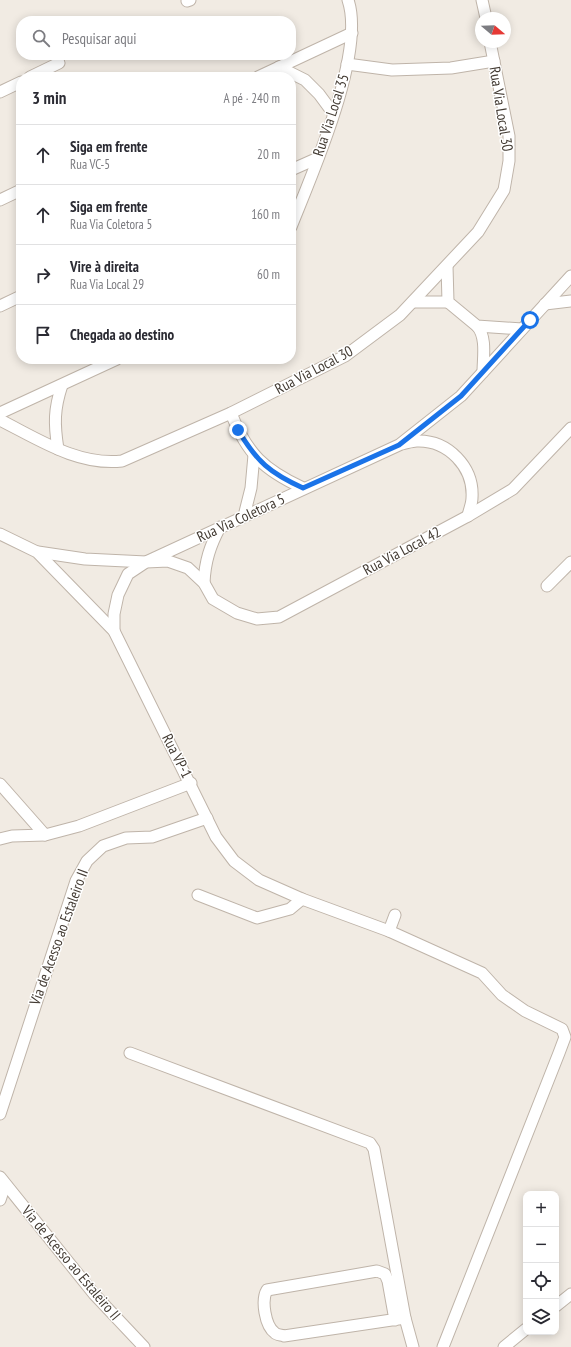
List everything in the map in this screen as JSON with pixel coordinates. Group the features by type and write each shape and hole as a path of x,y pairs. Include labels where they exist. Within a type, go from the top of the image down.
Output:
{"street":[{"name":"Rua Via Local 35","path":"296,214 318,158 343,84 352,33 352,16 348,0"},
{"path":"482,0 485,12"},
{"path":"296,59 352,33"},
{"name":"Rua Via Local 30","path":"0,420 58,449 88,460 106,463 122,461 231,413 345,356 400,315 478,232 504,190 508,176 509,136 491,48"},
{"path":"268,72 294,60"},
{"path":"347,64 392,70 451,68 494,61"},
{"path":"40,72 59,63"},
{"path":"279,67 289,72"},
{"path":"296,76 304,80 319,94 333,113"},
{"path":"0,92 16,84"},
{"path":"296,168 318,158"},
{"path":"0,200 16,192"},
{"path":"447,266 448,302"},
{"name":"Rua Via Coletora 5","path":"114,631 114,614 118,595 128,574 146,562 303,488 399,445 461,396 571,276"},
{"path":"0,306 16,298"},
{"path":"545,304 571,301"},
{"path":"413,302 448,302 477,326 481,330 484,347 483,372"},
{"path":"477,326 522,329"},
{"path":"0,413 106,364"},
{"path":"58,449 54,428 55,405 62,385"},
{"path":"231,413 238,430 254,455 278,476 303,488"},
{"name":"Rua Via Local 42","path":"204,583 213,599 237,613 258,619 279,617 468,516 513,489 571,428"},
{"path":"399,445 417,441 434,443 451,451 463,464 471,480 472,498 468,516"},
{"path":"244,516 251,488 254,455"},
{"path":"204,583 205,566 210,546 220,527"},
{"name":"Rua VP-1","path":"0,534 37,552 114,631 206,818 216,837 234,861 259,880 302,899 390,931 482,973 502,995 525,1011 562,1029 565,1037 443,1347"},
{"name":"Rua Via Coletora 5","path":"37,552 85,559 146,562"},
{"path":"146,562 168,561 188,568 204,583"},
{"path":"547,586 571,562"},
{"path":"0,839 12,836 46,835 79,826 190,783"},
{"path":"0,784 46,835"},
{"name":"Via de Acesso ao Estaleiro II","path":"0,1114 76,881 87,861 103,846 126,838 152,837 206,818"},
{"path":"198,895 257,918 290,909 302,899"},
{"path":"390,931 395,915"},
{"path":"130,1053 370,1143 374,1149 400,1319"},
{"path":"0,1200 2,1181"},
{"name":"Via de Acesso ao Estaleiro II","path":"2,1181 94,1294 144,1347"},
{"path":"400,1319 284,1336 274,1333 269,1325 264,1301 265,1294 268,1290 377,1271 385,1274 400,1319 413,1347"},
{"path":"559,1304 571,1294"},
{"path":"504,1347 523,1331"}],"route":[{"path":"238,430 254,455 266,466 278,476 303,488 399,445 461,396 530,320"}]}
